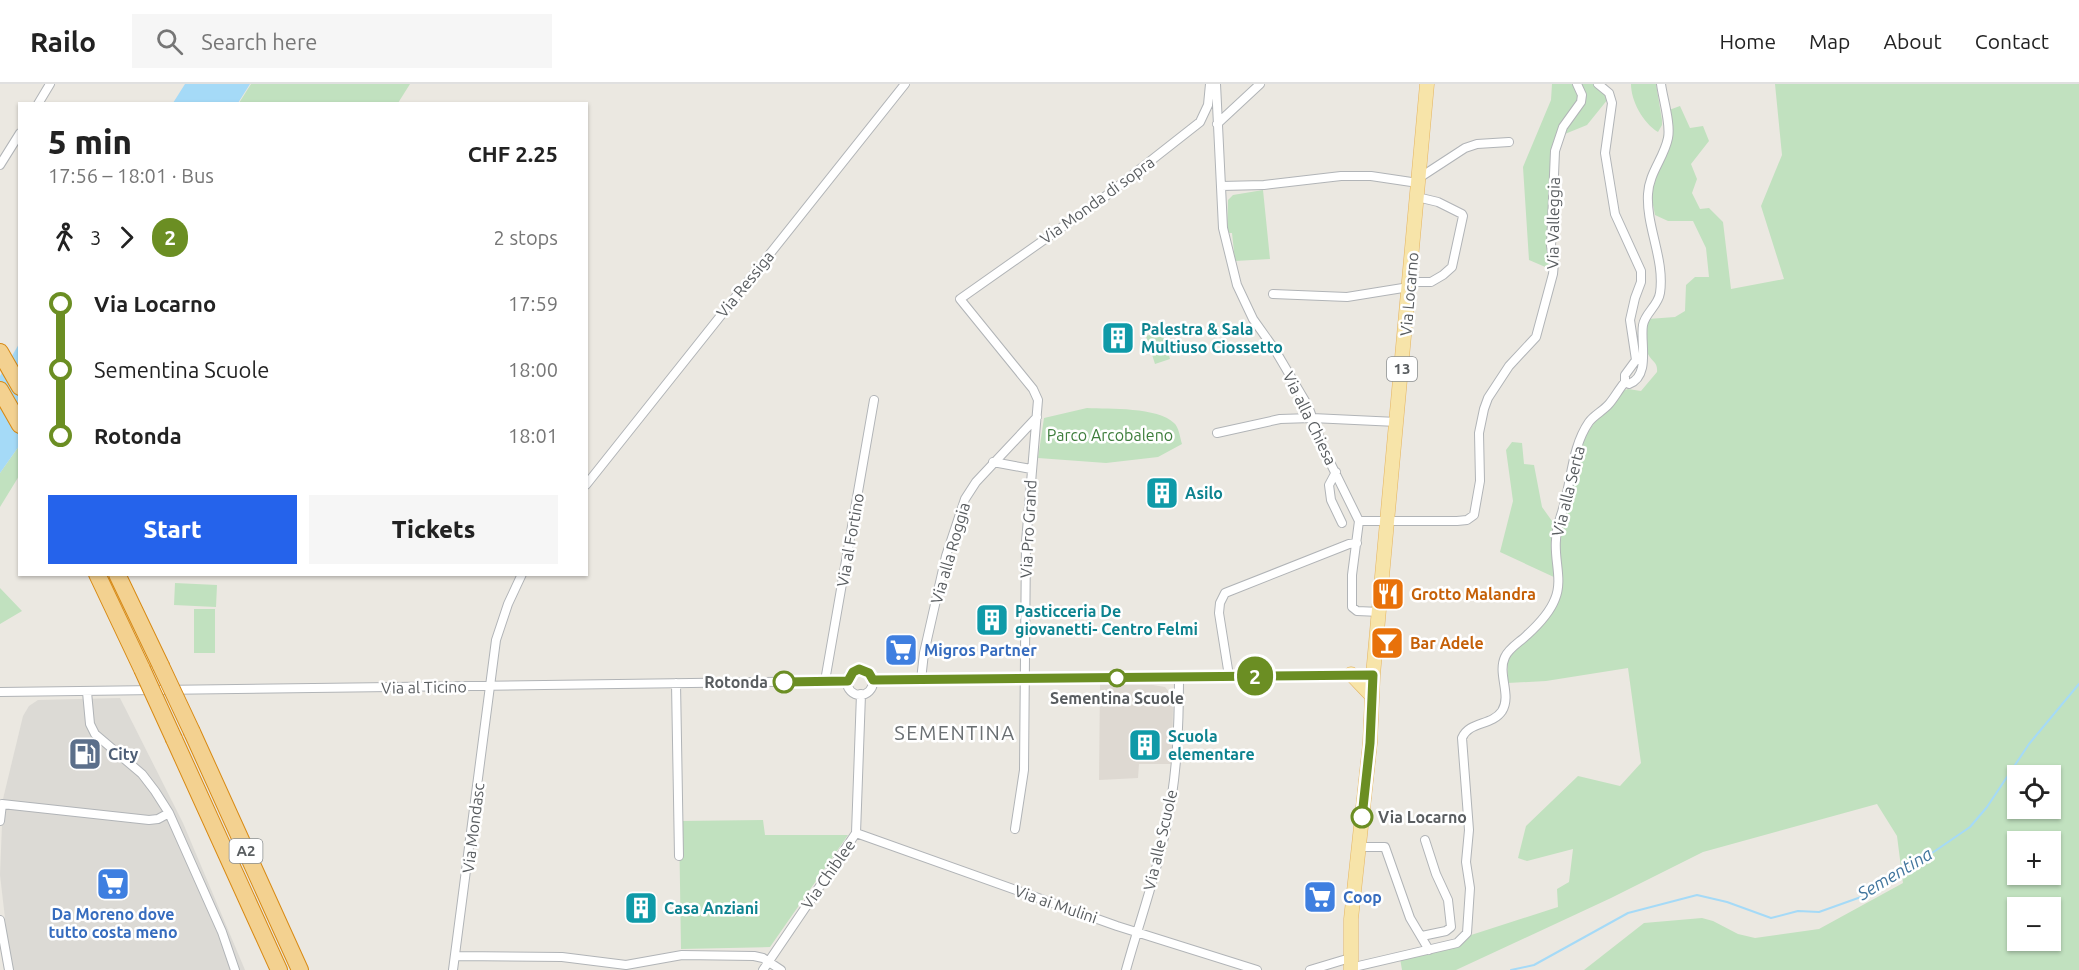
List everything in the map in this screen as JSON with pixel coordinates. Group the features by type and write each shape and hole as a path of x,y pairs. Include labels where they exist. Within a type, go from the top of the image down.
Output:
{"highway":[{"path":"0,352 18,384"},
{"path":"0,390 18,422"},
{"name":"A2","path":"118,576 300,970"},
{"name":"A2","path":"100,580 278,970"}],"main road":[{"name":"Via Locarno","path":"1350,965 1352,911 1370,743 1373,675 1389,520 1427,84"},
{"path":"1351,674 1372,696"}],"street":[{"path":"39,102 50,84"},
{"name":"Via Ressiga","path":"588,482 905,84"},
{"name":"Via Monda di sopra","path":"960,299 1102,200 1200,122 1208,105 1210,84"},
{"name":"Via alla Chiesa","path":"1216,84 1224,236 1237,285 1253,319 1284,364 1312,418 1324,450 1359,521"},
{"path":"1217,124 1260,84"},
{"name":"Via Valleggia","path":"1389,520 1462,520 1470,518 1475,513 1481,468 1479,433 1484,409 1488,398 1509,366 1536,338 1553,274 1551,246 1555,151 1563,127 1580,105 1582,95 1577,84"},
{"path":"1598,84 1608,93 1612,103 1605,153 1615,214 1642,277 1630,320 1636,360 1625,375 1625,382"},
{"name":"Via alla Serta","path":"1350,965 1430,950 1459,942 1466,936 1470,888 1466,862 1469,830 1462,738 1470,728 1494,719 1500,713 1505,699 1504,658 1536,626 1556,598 1559,582 1556,553 1557,525 1565,502 1576,453 1588,423 1608,405 1625,382 1633,383 1639,374 1642,364 1644,322 1656,304 1660,291 1658,256 1648,206 1650,181 1668,138 1661,84"},
{"path":"0,165 18,137"},
{"path":"1418,186 1465,148 1477,144 1509,142"},
{"path":"1221,186 1264,185 1341,176 1371,176 1418,186 1438,202 1463,216 1452,267 1431,282 1358,297 1273,294"},
{"name":"Via Pro Grand","path":"960,299 1036,393 1038,400 1025,563 1024,770 1015,829"},
{"name":"Via al Fortino","path":"825,681 874,400"},
{"name":"Via alla Roggia","path":"921,680 924,653 949,546 968,493 993,462 1037,417"},
{"path":"1216,433 1272,420 1312,418 1397,422"},
{"path":"993,462 1031,469"},
{"path":"1336,472 1329,485 1331,500 1342,523"},
{"path":"1380,612 1353,609 1352,575 1359,521 1389,520"},
{"path":"1229,676 1219,613 1223,596 1229,591 1349,544 1357,543"},
{"path":"491,687 498,632 521,576"},
{"path":"859,669 869,673 873,680 870,690 861,694 851,691 848,681 853,672 859,669"},
{"path":"873,680 1373,675"},
{"name":"Via alle Scuole","path":"1126,970 1170,810 1177,747 1179,677"},
{"name":"Via al Ticino","path":"0,692 848,681"},
{"path":"676,683 680,856"},
{"name":"Via Mondasc","path":"453,970 491,687"},
{"path":"87,692 90,724 95,734 142,774 169,813 222,932 235,970"},
{"name":"Via Chiblee","path":"763,970 856,833 861,694"},
{"path":"0,821 2,804 148,820 158,819 169,813"},
{"name":"Via ai Mulini","path":"856,833 996,884 1257,970"},
{"path":"1422,936 1446,931 1452,927 1448,900 1436,874 1425,840"},
{"path":"1359,847 1385,847 1408,912 1430,950"},
{"path":"0,920 9,970"},
{"path":"455,956 552,957 626,965 682,955 754,956 769,961 781,970"},
{"path":"1310,970 1350,965"}],"shaded area":[{"path":"1100,684 1165,687 1170,693 1173,706 1172,764 1139,764 1138,778 1099,780"},
{"path":"120,698 183,823 245,970 11,970 0,875 3,799 23,716 29,706 38,700"}],"green space":[{"path":"251,84 410,84 399,102 240,102"},
{"path":"1552,84 1606,84 1610,92 1608,99 1587,125 1555,138 1550,269 1529,260 1523,167 1551,100"},
{"path":"1631,84 1656,84 1662,120 1658,132 1647,123 1639,111"},
{"path":"1775,84 2079,84 2079,970 1584,970 1644,923 1702,918 1738,934 1755,938 1819,929 1903,883 1897,836 1877,804 1703,852 1611,898 1456,970 1402,970 1400,958 1558,907 1557,889 1569,882 1573,849 1527,861 1518,858 1526,826 1578,776 1620,786 1641,763 1628,668 1546,681 1507,683 1508,657 1558,599 1556,578 1500,552 1513,501 1506,450 1512,442 1522,443 1524,464 1534,465 1542,507 1552,521 1565,522 1576,462 1589,431 1622,391 1628,389 1641,391 1657,372 1657,366 1648,354 1646,346 1645,332 1648,319 1675,317 1685,311 1686,285 1695,277 1709,277 1706,248 1693,221 1668,221 1655,215 1651,195 1669,110 1680,106 1690,128 1703,126 1709,141 1691,164 1697,179 1692,193 1700,209 1709,208 1723,222 1731,289 1784,279 1761,206 1782,155"},
{"path":"1263,190 1270,259 1235,261 1232,233 1227,233 1228,200 1233,195"},
{"path":"1162,331 1170,359 1155,364 1146,336"},
{"name":"Parco Arcobaleno","path":"1087,408 1145,411 1157,414 1176,425 1182,444 1158,457 1106,463 1038,458 1044,418"},
{"path":"18,447 18,478 0,507 0,473"},
{"path":"175,583 217,585 216,607 174,605"},
{"path":"0,588 22,611 0,624"},
{"path":"194,609 215,609 215,653 194,653"},
{"path":"763,820 765,835 848,835 770,947 681,949 679,821"}],"water":[{"path":"185,84 250,84 239,102 174,102"},
{"path":"18,346 18,447 0,473 0,376"}],"waterway":[{"name":"Sementina","path":"1511,970 1534,965 1628,913 1697,895 1727,902 1771,918 1798,911 1819,912 1861,897 1916,864 1970,827 1987,807 2029,744 2079,684"}],"bus line":[{"name":"2","path":"784,682 848,681 850,674 859,669 869,673 873,680 1373,675 1370,743 1362,817"}],"place":[{"name":"Palestra & Sala Multiuso Ciossetto","path":"1118,338"},
{"name":"Asilo","path":"1162,493"},
{"name":"Grotto Malandra","path":"1388,594"},
{"name":"Pasticceria De giovanetti- Centro Felmi","path":"992,620"},
{"name":"Bar Adele","path":"1387,643"},
{"name":"Migros Partner","path":"901,650"},
{"name":"Sementina Scuole","path":"1117,678"},
{"name":"Rotonda","path":"784,682"},
{"name":"Scuola elementare","path":"1145,745"},
{"name":"City","path":"85,754"},
{"name":"Via Locarno","path":"1362,817"},
{"name":"Da Moreno dove tutto costa meno","path":"113,884"},
{"name":"Coop","path":"1320,897"},
{"name":"Casa Anziani","path":"641,908"}],"district":[{"name":"SEMENTINA","path":"955,733"}]}
